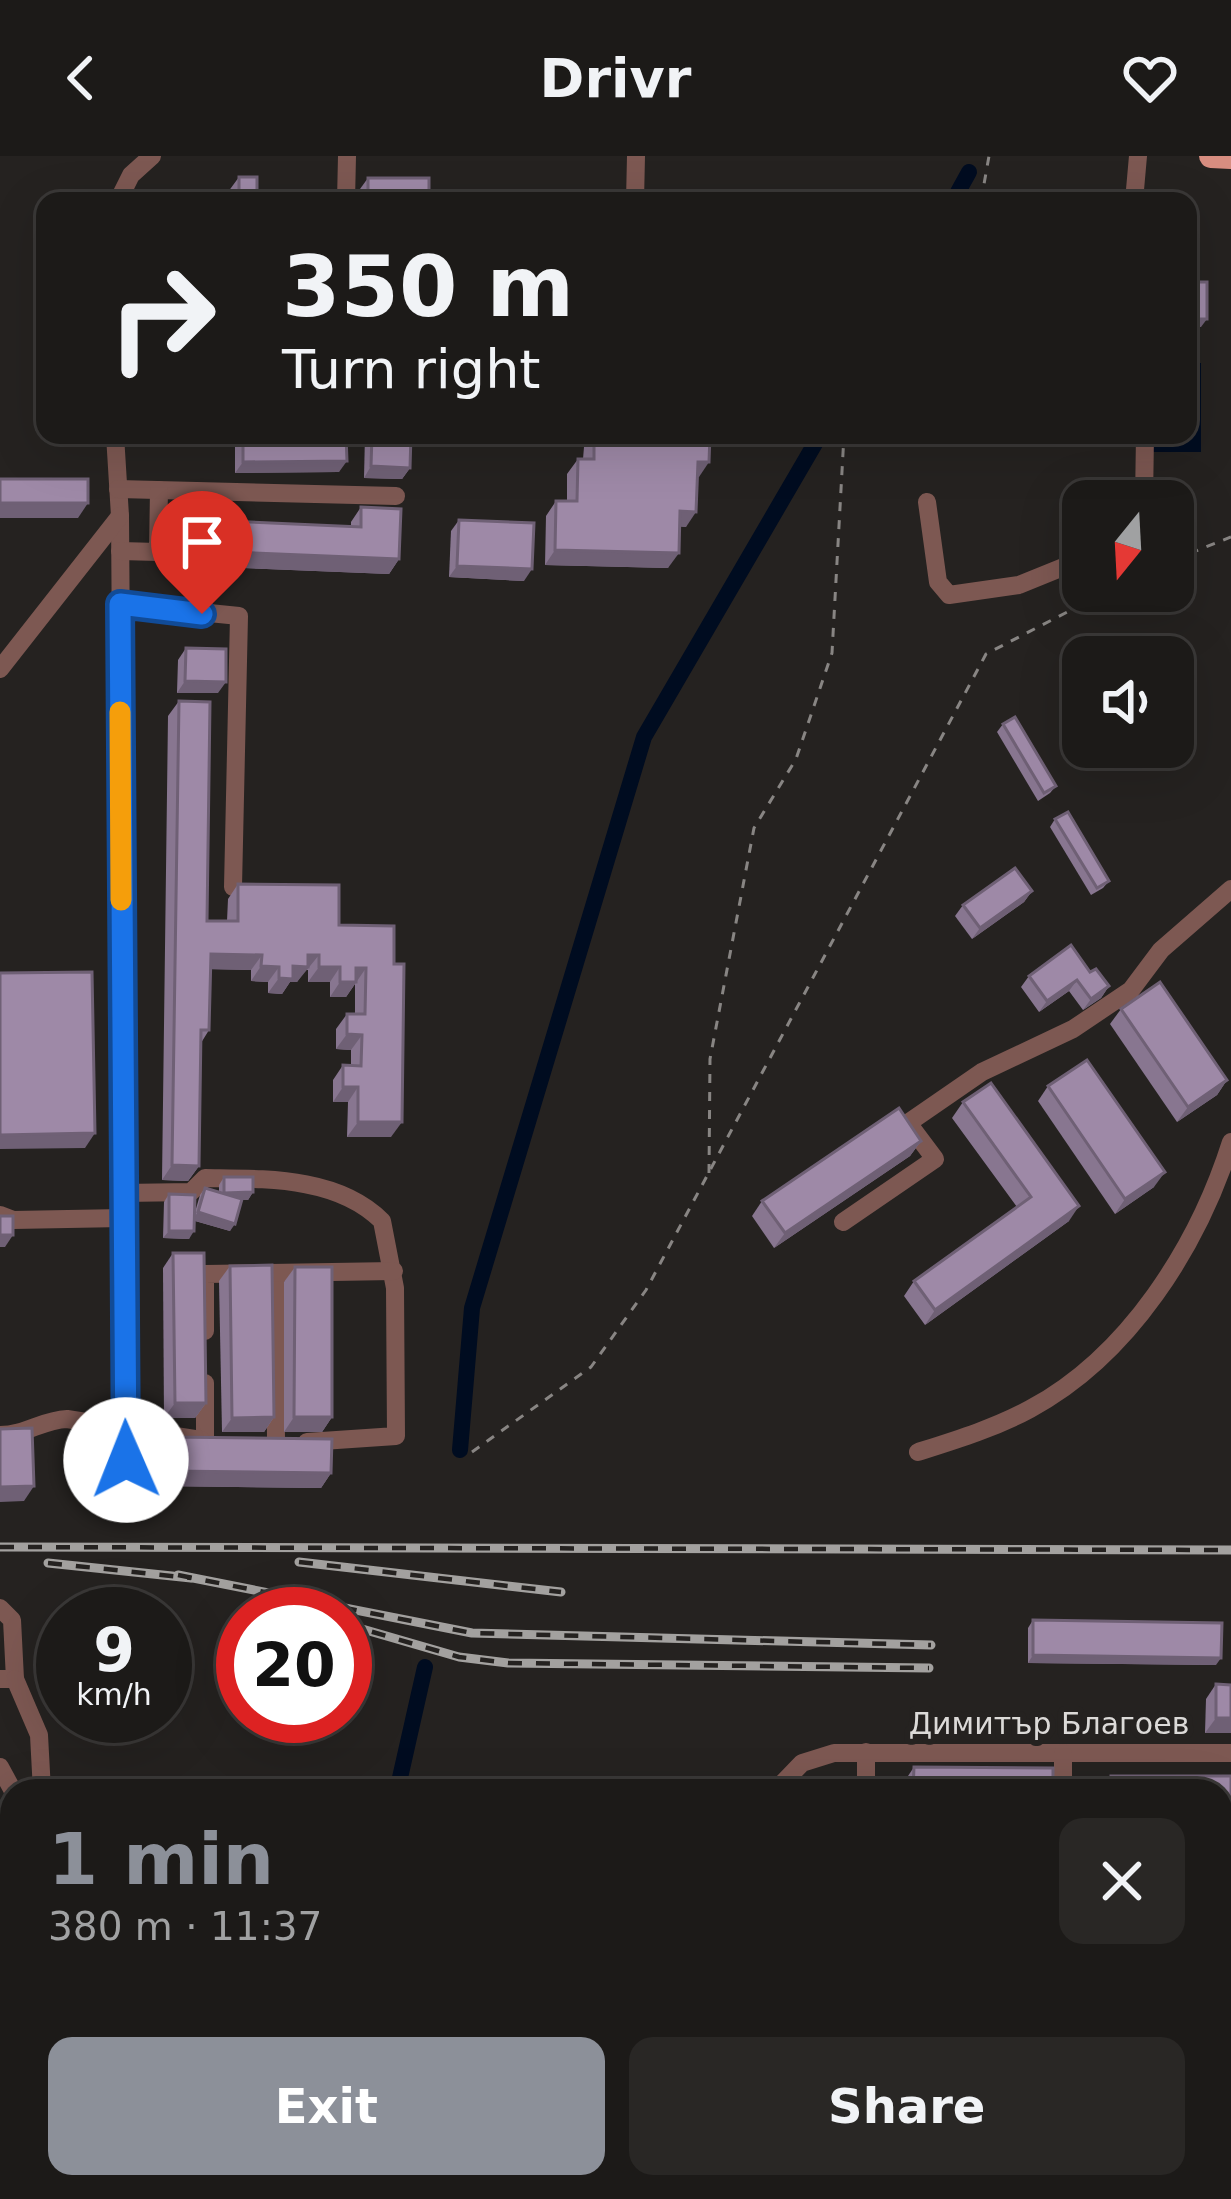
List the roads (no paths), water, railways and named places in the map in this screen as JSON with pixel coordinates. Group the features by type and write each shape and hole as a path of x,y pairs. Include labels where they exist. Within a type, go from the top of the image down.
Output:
{"main road":[{"path":"1211,156 1231,157"}],"street":[{"path":"122,192 131,175 152,156"},
{"path":"346,192 347,156"},
{"path":"635,192 636,156"},
{"path":"1135,192 1138,156"},
{"path":"116,444 120,516 128,1491"},
{"path":"1144,480 1145,444"},
{"path":"118,489 396,496"},
{"path":"120,551 158,552 159,490"},
{"path":"927,502 938,583 949,595 1019,585 1062,568"},
{"path":"0,669 120,516"},
{"path":"120,604 239,616 233,887"},
{"path":"843,1222 935,1159 908,1123 982,1072 1073,1029 1131,990 1161,950 1231,889"},
{"path":"918,1452 1033,1408 1111,1346 1172,1271 1204,1219 1231,1142"},
{"path":"123,1192 191,1192 205,1178 291,1180 370,1209 382,1221 394,1271 396,1436 376,1442 252,1441"},
{"path":"0,1215 13,1220 123,1218"},
{"path":"205,1345 205,1274 394,1271"},
{"path":"275,1273 276,1442"},
{"path":"205,1369 205,1441"},
{"path":"0,1435 25,1435 50,1420 228,1441"},
{"path":"0,1608 12,1620 7,1679 39,1735 42,1779"},
{"path":"866,1752 866,1779"},
{"name":"Димитър Благоев","path":"790,1779 818,1756 866,1752 1231,1754"},
{"path":"1064,1753 1064,1779"}],"water":[{"path":"1197,363 1201,363 1201,452 1151,452 1151,444 1197,444"}],"waterway":[{"path":"958,192 969,172"},
{"path":"460,1450 472,1308 644,737 815,444"},
{"path":"400,1779 425,1667"}],"railway":[{"path":"0,1547 1231,1550"},
{"path":"299,1562 561,1592"},
{"path":"48,1563 191,1578"},
{"path":"178,1575 472,1633 931,1645"},
{"path":"372,1632 459,1657 508,1663 929,1668"}]}
